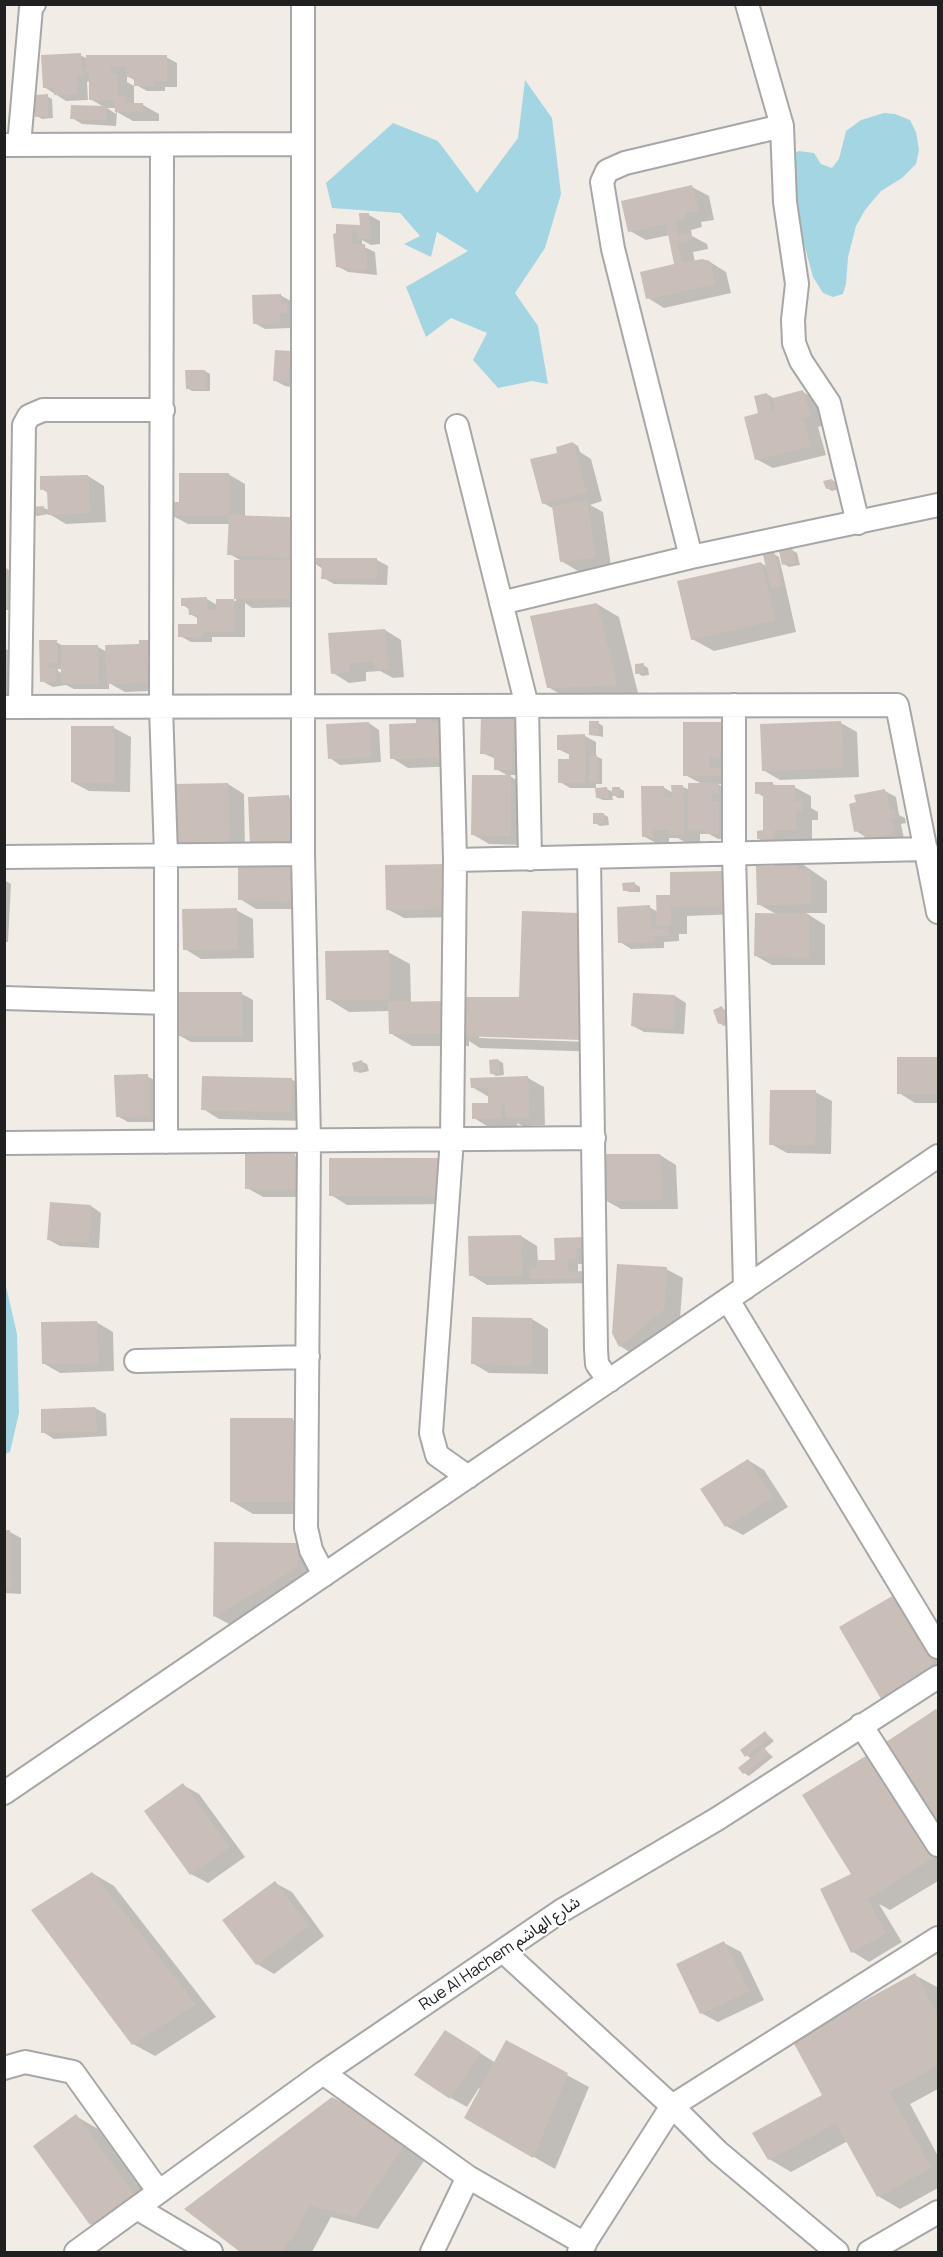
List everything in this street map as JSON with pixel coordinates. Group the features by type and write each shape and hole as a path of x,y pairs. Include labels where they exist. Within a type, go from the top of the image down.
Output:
{"street":[{"path":"34,4 31,8 12,145 303,144"},
{"path":"303,4 303,854 309,1141 306,1528 311,1550 324,1575"},
{"path":"747,4 782,126 785,202 797,284 793,320 794,343 801,361 829,403 858,523"},
{"path":"691,557 613,249 602,182 607,171 625,163 782,126"},
{"path":"162,144 161,707 166,855 166,1142"},
{"path":"163,410 43,410 29,416 24,425 12,707 897,705 939,912"},
{"path":"457,426 527,706 530,858"},
{"path":"501,603 691,557 939,505"},
{"path":"734,705 736,1294 939,1647"},
{"path":"451,706 455,860 452,1139 431,1433 437,1455 468,1477"},
{"path":"455,860 926,849"},
{"path":"4,856 303,854"},
{"path":"589,858 596,1349 597,1364 609,1381"},
{"path":"4,998 166,1003"},
{"path":"4,1143 594,1137"},
{"path":"4,1793 736,1294 935,1167"},
{"path":"136,1361 308,1357"},
{"name":"Rue Al Hachem شارع الهاشم","path":"76,2253 323,2073 561,1911 717,1819 939,1677"},
{"path":"861,1725 939,1845"},
{"path":"323,2073 468,2177 582,2248 672,2106 939,1938"},
{"path":"503,1951 672,2106 718,2152 837,2253"},
{"path":"4,2068 25,2062 73,2072 159,2192"},
{"path":"432,2253 468,2177"},
{"path":"137,2208 211,2253"},
{"path":"868,2253 939,2212"}],"water":[{"path":"525,80 552,118 561,194 545,248 515,293 538,326 548,384 532,381 498,388 473,360 487,333 451,318 426,337 406,287 468,251 437,232 431,257 404,244 420,236 400,213 332,208 326,183 393,123 438,141 477,193 518,138"},
{"path":"884,113 895,114 910,120 916,132 919,150 916,164 902,178 881,191 865,210 856,226 848,257 843,294 833,297 823,293 813,277 791,196 788,156 799,151 814,153 821,164 832,168 839,159 846,131 861,120"},
{"path":"5,1282 17,1334 19,1413 10,1452 5,1454"}],"building":[{"path":"81,53 81,70 84,70 84,76 77,76 77,94 54,95 54,88 43,88 41,55"},
{"path":"86,55 167,55 167,81 155,81 155,86 134,86 134,77 126,77 126,67 111,67 111,73 118,75 118,96 126,96 125,103 143,103 143,112 115,112 114,100 89,100 89,72 86,72"},
{"path":"48,94 48,116 35,117 35,95"},
{"path":"71,105 106,106 106,120 70,119"},
{"path":"692,185 698,211 685,213 686,218 675,221 678,236 691,233 692,240 677,243 682,263 702,259 710,261 715,284 646,299 640,272 674,264 666,224 628,232 621,201"},
{"path":"359,213 369,213 370,238 358,239 358,232 352,232 352,244 365,244 367,270 336,267 333,234 336,233 336,224 360,225"},
{"path":"281,294 281,304 287,303 287,313 280,313 280,323 253,324 252,295"},
{"path":"275,350 291,351 288,382 273,381"},
{"path":"185,370 205,370 206,389 186,389"},
{"path":"803,390 810,416 803,418 810,446 755,460 744,417 758,413 754,396 767,393 771,411 775,410 773,398"},
{"path":"573,442 586,492 542,504 530,459 557,453 556,447"},
{"path":"179,473 229,473 229,515 170,516 169,502 179,502"},
{"path":"88,475 90,513 48,515 47,489 40,490 40,476"},
{"path":"832,479 835,487 826,489 823,481"},
{"path":"587,501 595,557 560,562 552,506"},
{"path":"44,506 44,514 30,514 30,507"},
{"path":"229,515 290,517 289,557 227,555"},
{"path":"792,548 796,562 782,565 779,551"},
{"path":"774,552 782,586 771,588 763,555"},
{"path":"313,558 377,558 377,579 321,579 322,564 312,564"},
{"path":"234,560 290,560 291,599 234,599"},
{"path":"761,562 775,620 691,640 677,581"},
{"path":"207,597 207,610 216,610 216,599 234,599 235,631 202,632 201,637 178,637 178,624 197,624 197,615 189,615 188,606 181,606 181,598"},
{"path":"597,603 617,685 547,688 530,616"},
{"path":"385,629 388,669 375,670 374,661 350,663 350,672 331,674 328,633"},
{"path":"39,640 57,640 57,663 48,663 47,669 56,668 56,681 40,682"},
{"path":"139,640 155,640 157,682 107,684 105,645 139,644"},
{"path":"61,645 98,645 98,684 61,684"},
{"path":"644,663 644,673 635,674 635,664"},
{"path":"416,712 431,712 431,722 444,722 445,757 390,759 389,724 416,723"},
{"path":"481,716 513,717 512,770 494,770 494,754 480,754"},
{"path":"589,721 599,721 598,736 589,735"},
{"path":"841,721 843,768 762,771 760,724"},
{"path":"369,722 371,757 328,759 326,724"},
{"path":"683,722 721,722 721,757 710,757 710,768 721,768 722,775 683,776"},
{"path":"71,726 114,726 114,783 71,782"},
{"path":"585,734 585,783 558,783 558,759 569,759 569,750 557,750 557,735"},
{"path":"589,755 597,755 598,782 589,782"},
{"path":"472,775 511,775 510,836 471,835"},
{"path":"755,782 795,785 795,802 802,801 802,811 796,811 796,830 774,830 774,839 757,839 757,831 763,830 763,793 755,794"},
{"path":"228,783 229,844 174,845 173,784"},
{"path":"688,783 718,783 718,794 712,793 712,801 718,801 719,834 705,834 705,829 688,829"},
{"path":"671,785 683,785 684,834 669,835 669,830 653,830 653,837 642,837 641,786 664,786 664,797 672,797"},
{"path":"607,787 608,798 596,798 595,788"},
{"path":"612,787 620,787 620,796 612,796"},
{"path":"885,789 890,811 894,810 896,817 891,818 894,833 865,839 863,830 854,832 849,804 856,802 854,795"},
{"path":"289,795 291,845 250,847 248,797"},
{"path":"593,813 604,813 604,823 593,824"},
{"path":"774,859 798,859 798,869 811,870 811,904 757,905 756,866 774,866"},
{"path":"238,863 298,864 297,901 238,900"},
{"path":"447,864 448,908 386,910 385,865"},
{"path":"724,871 724,906 671,907 671,926 657,926 656,895 670,895 670,872"},
{"path":"635,882 635,890 623,891 622,883"},
{"path":"650,905 651,929 669,929 669,936 654,936 654,942 618,943 617,907"},
{"path":"237,908 238,949 183,950 182,909"},
{"path":"522,911 579,913 581,1040 457,1036 459,997 519,997"},
{"path":"755,913 809,914 809,957 754,956"},
{"path":"389,950 389,999 326,1000 325,951"},
{"path":"179,992 242,992 242,1036 179,1036"},
{"path":"633,993 675,995 673,1029 631,1026"},
{"path":"447,1001 447,1034 389,1034 388,1002"},
{"path":"722,1006 728,1021 718,1024 713,1010"},
{"path":"897,1057 938,1057 938,1094 897,1094"},
{"path":"498,1059 500,1073 490,1074 489,1060"},
{"path":"362,1060 364,1069 354,1072 352,1063"},
{"path":"148,1074 149,1116 116,1117 114,1075"},
{"path":"202,1076 292,1078 291,1112 201,1110"},
{"path":"528,1076 529,1117 505,1117 505,1104 501,1104 501,1118 472,1119 472,1103 488,1103 488,1088 471,1088 470,1078"},
{"path":"770,1090 816,1090 815,1145 769,1145"},
{"path":"245,1154 295,1154 295,1189 245,1189"},
{"path":"604,1154 660,1154 662,1200 603,1201"},
{"path":"329,1158 438,1158 438,1195 329,1196"},
{"path":"50,1202 91,1205 89,1243 47,1240"},
{"path":"521,1235 522,1275 469,1276 468,1236"},
{"path":"585,1237 586,1248 576,1248 576,1259 568,1259 568,1272 583,1271 583,1278 530,1279 530,1268 537,1267 537,1260 555,1260 554,1238"},
{"path":"617,1264 667,1267 664,1309 619,1347 612,1333"},
{"path":"472,1317 532,1318 532,1365 471,1364"},
{"path":"97,1321 98,1363 42,1364 41,1322"},
{"path":"95,1407 97,1431 41,1433 41,1409"},
{"path":"230,1418 293,1418 293,1502 230,1502"},
{"path":"748,1459 772,1497 725,1527 700,1489"},
{"path":"4,1530 10,1530 11,1588 4,1588"},
{"path":"214,1542 298,1543 298,1567 213,1617"},
{"path":"894,1595 936,1667 881,1699 839,1627"},
{"path":"936,1709 938,1712 938,1827 880,1746"},
{"path":"765,1731 770,1738 745,1757 740,1750"},
{"path":"764,1747 769,1754 743,1774 738,1768"},
{"path":"869,1754 933,1858 867,1899 886,1933 851,1953 820,1889 851,1874 802,1795"},
{"path":"183,1783 229,1847 190,1875 144,1811"},
{"path":"92,1872 195,2004 132,2045 31,1910"},
{"path":"275,1881 309,1926 256,1965 222,1920"},
{"path":"724,1941 749,1991 700,2014 676,1964"},
{"path":"915,1973 938,2016 938,2065 889,2092 931,2168 877,2197 836,2123 768,2160 752,2133 822,2095 792,2040"},
{"path":"445,2030 480,2052 450,2099 414,2075"},
{"path":"506,2040 568,2073 533,2158 464,2118"},
{"path":"332,2097 409,2138 356,2217 309,2205 293,2237 280,2252 240,2252 184,2209"},
{"path":"76,2114 133,2193 90,2225 33,2146"}]}
